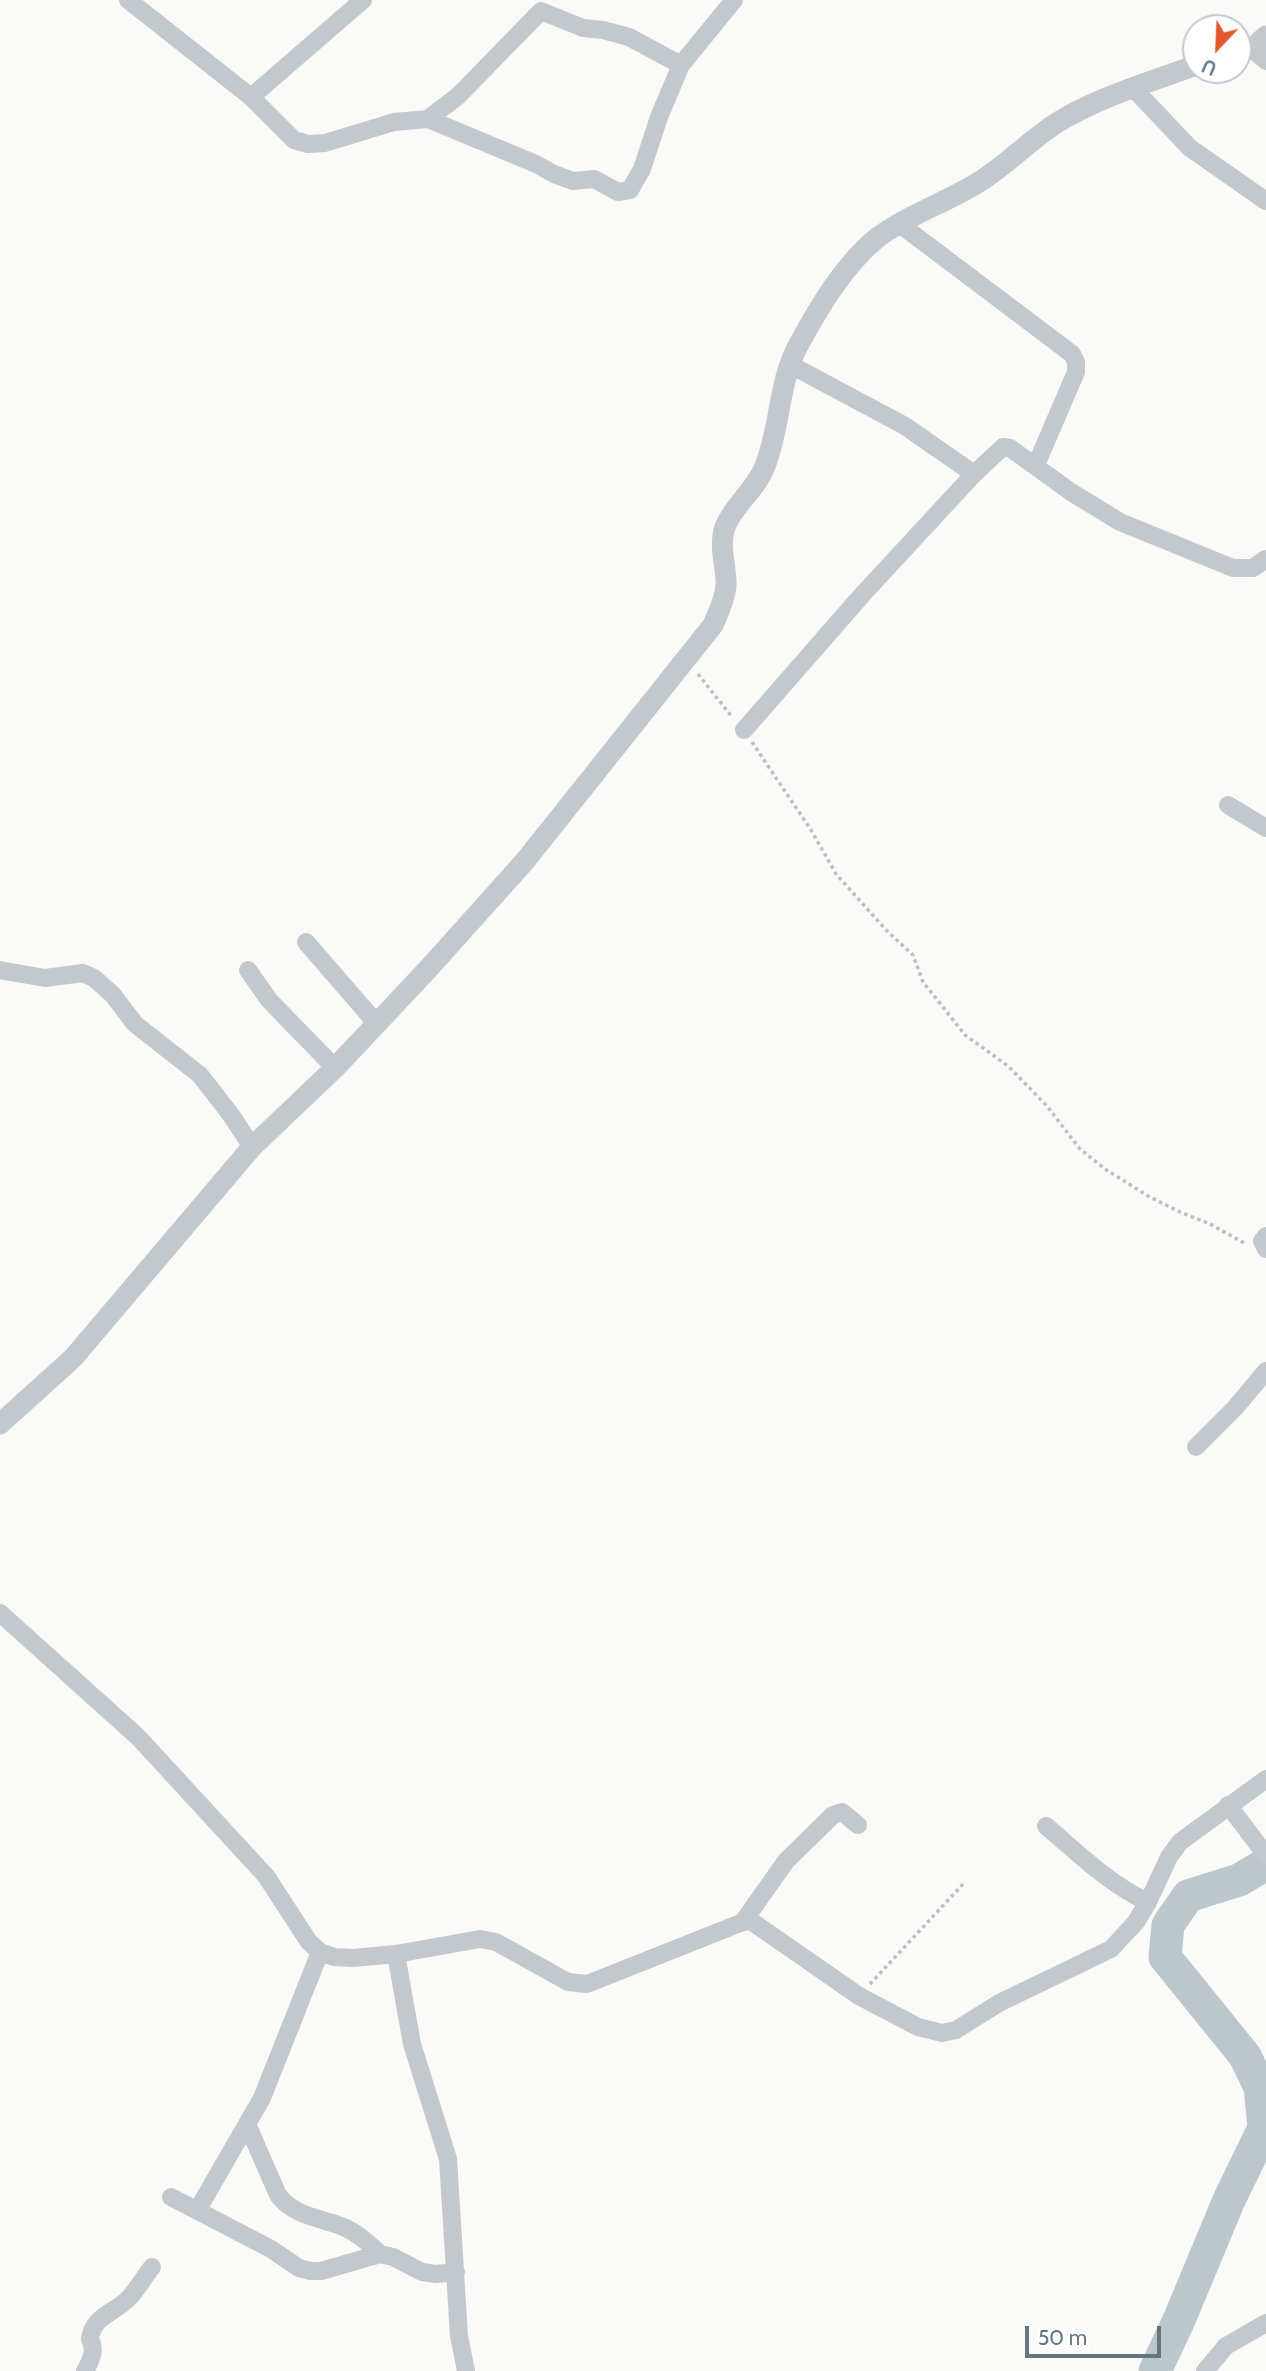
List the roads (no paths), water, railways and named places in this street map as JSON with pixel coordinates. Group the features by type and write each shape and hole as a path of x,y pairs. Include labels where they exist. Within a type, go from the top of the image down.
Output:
{"street":[{"path":"128,0 251,97 294,140 307,144 325,143 394,122 428,119 537,164 554,174 573,181 594,179 618,192 630,190 642,169 659,117 681,65 734,0"},
{"path":"251,97 363,0"},
{"path":"428,119 458,96 543,5 583,28 629,37 681,65"},
{"path":"0,1424 73,1358 252,1147 377,1024 525,861 713,625 721,609 727,582 722,554 726,524 765,467 789,364 799,343 843,275 861,253 880,237 982,180 1054,125 1080,110 1182,70"},
{"path":"1134,89 1190,148 1266,201"},
{"path":"901,225 1072,354 1076,362 1076,372 1035,466"},
{"path":"789,364 905,426 974,474"},
{"path":"744,730 862,595 974,474 1003,447 1016,451 1071,492 1120,522 1233,568 1253,568 1266,559"},
{"path":"1228,805 1266,828"},
{"path":"306,942 377,1024"},
{"path":"0,970 45,978 83,973 94,978 113,995 135,1024 200,1075 252,1147"},
{"path":"248,970 269,1000 335,1068"},
{"path":"1196,1447 1235,1408 1266,1371"},
{"path":"0,1613 138,1737 266,1876 309,1942 320,1952 334,1957 396,1954 480,1939 496,1942 568,1982 587,1984 743,1922 757,1924 859,1996 918,2027 942,2033 956,2030 999,2003 1111,1949 1125,1936 1148,1902 1169,1857 1180,1843 1266,1779"},
{"path":"1228,1805 1266,1855"},
{"path":"743,1922 786,1861 833,1815 842,1812 858,1825"},
{"path":"1046,1826 1131,1895 1148,1902"},
{"path":"198,2209 262,2098 320,1952"},
{"path":"396,1954 412,2044 448,2159 459,2336 466,2371"},
{"path":"247,2124 278,2195 293,2210 358,2234 380,2254 393,2257 422,2272 456,2272"},
{"path":"171,2197 310,2271 321,2272 380,2254"},
{"path":"85,2371 92,2358 93,2345 90,2339 95,2324 125,2302 152,2267"},
{"path":"1205,2371 1226,2346 1266,2323"}],"waterway":[{"path":"1155,2371 1229,2200 1264,2128 1260,2087 1245,2056 1165,1957 1168,1925 1188,1896 1239,1880 1266,1864"}]}
